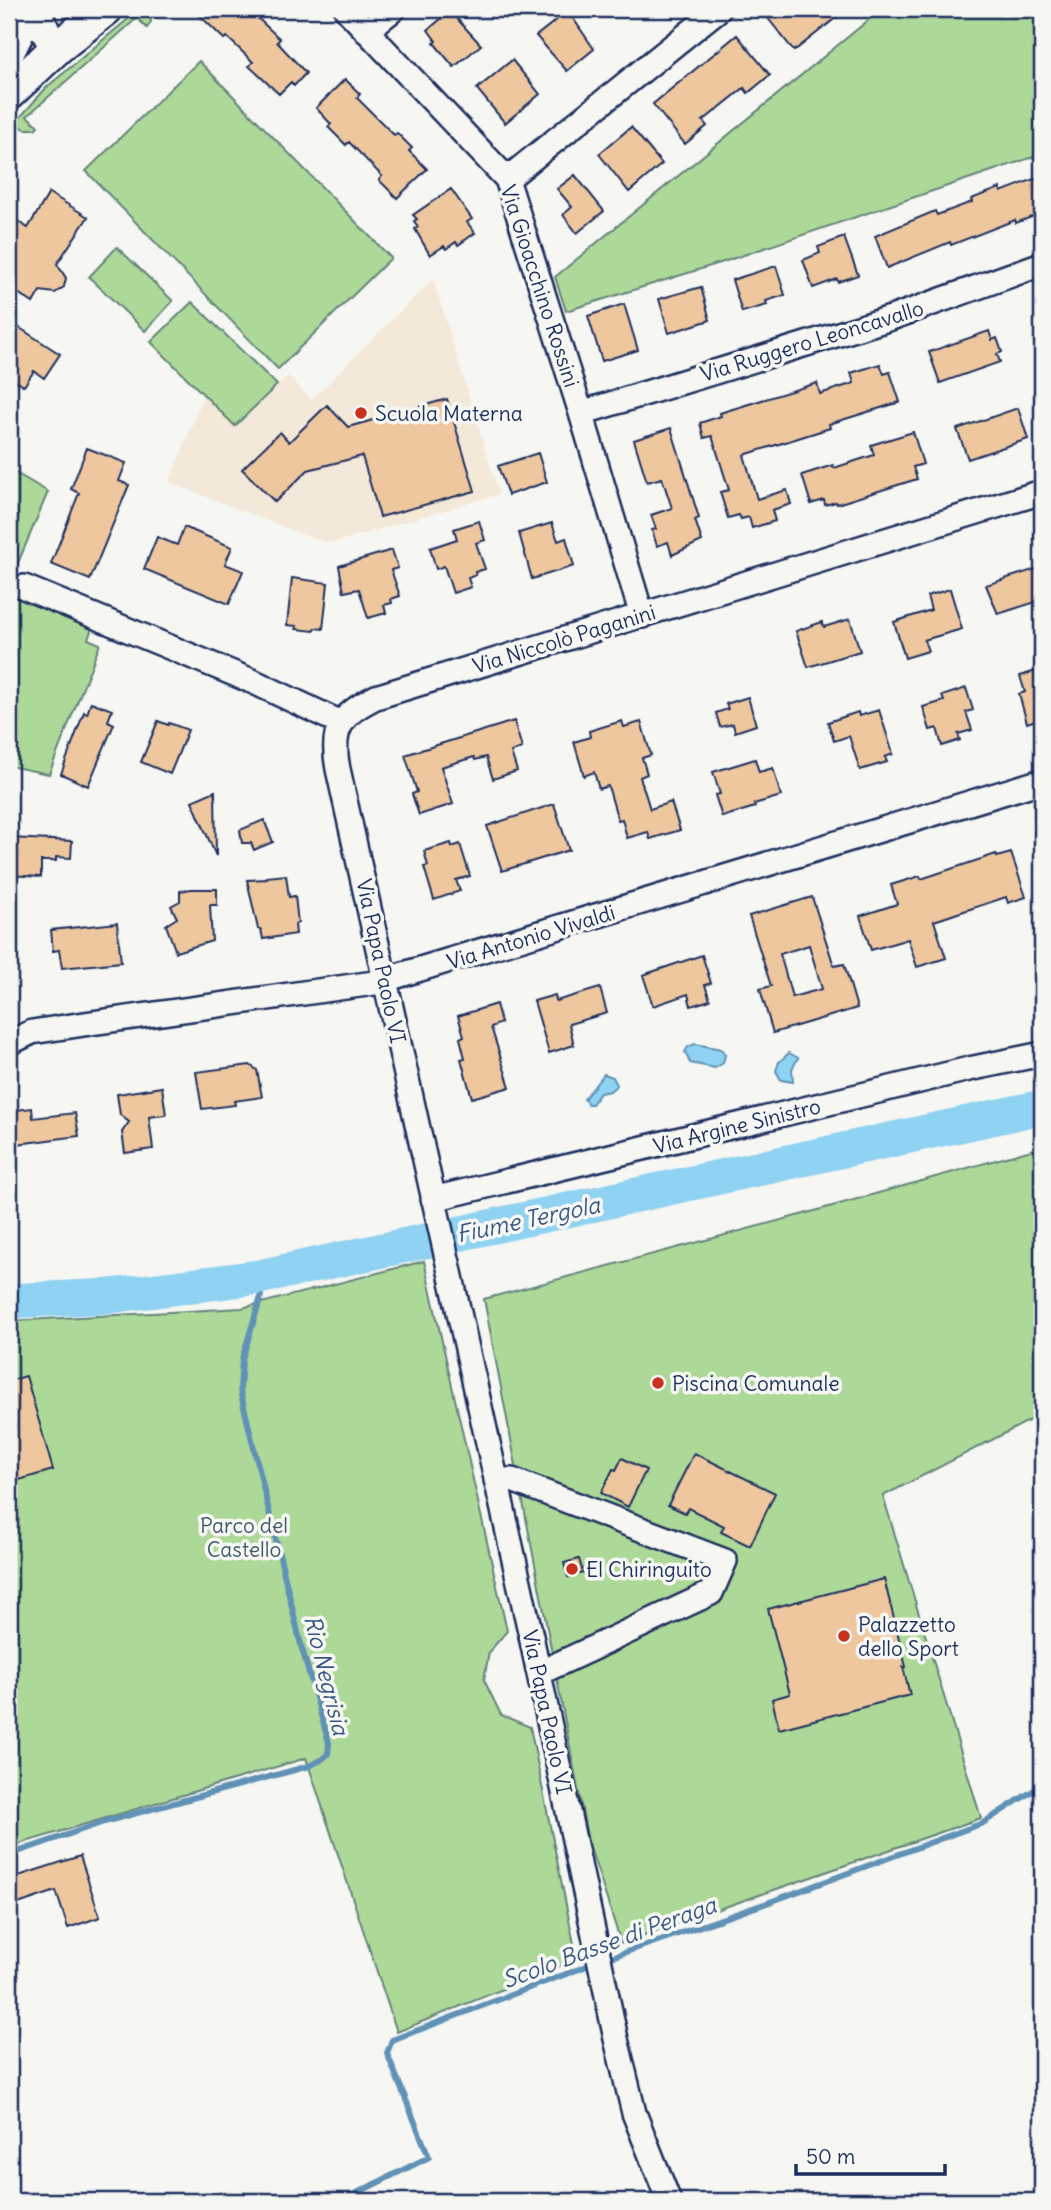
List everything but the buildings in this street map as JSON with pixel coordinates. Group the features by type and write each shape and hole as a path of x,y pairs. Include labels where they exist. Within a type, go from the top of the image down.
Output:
{"main road":[{"path":"9,93 57,48 106,9"}],"street":[{"path":"9,54 28,9"},
{"path":"35,9 57,48"},
{"name":"Via Gioacchino Rossini","path":"346,9 507,179 642,616"},
{"path":"366,32 394,9"},
{"path":"507,179 719,9"},
{"name":"Via Ruggero Leoncavallo","path":"581,413 891,318 1042,264"},
{"name":"Via Niccolò Paganini","path":"341,723 361,704 376,696 1042,492"},
{"path":"24,587 254,682 341,723"},
{"name":"Via Papa Paolo VI","path":"341,723 335,737 335,751 539,1673 599,1961 634,2113 669,2201"},
{"name":"Via Antonio Vivaldi","path":"9,1042 32,1032 385,980 1042,781"},
{"name":"Via Argine Sinistro","path":"435,1208 969,1069 1042,1054"},
{"path":"496,1480 512,1480 725,1561 711,1593 539,1673"}],"shaded area":[{"name":"Scuola Materna","path":"433,279 499,494 336,542 326,542 169,482 204,395 235,426 288,376 311,400"}],"green space":[{"path":"140,9 150,17 151,22 147,28 137,18 27,116 38,126 35,129 25,129 15,123 47,87"},
{"path":"882,9 1042,9 1042,154 720,263 566,311 555,277"},
{"path":"199,61 391,258 278,369 86,171"},
{"path":"117,247 173,301 145,331 89,277"},
{"path":"192,302 277,385 235,426 151,342"},
{"path":"9,469 48,492 9,584"},
{"path":"9,592 92,628 88,639 100,644 49,774 9,766"},
{"path":"1042,1147 1042,1414 883,1496 981,1818 621,1943 588,1841 484,1299"},
{"name":"Parco del Castello","path":"424,1261 507,1631 489,1652 484,1680 501,1715 530,1727 577,1959 397,2032 306,1758 9,1847 9,1321 242,1308"}],"water":[{"path":"695,1044 721,1049 725,1055 723,1063 715,1068 690,1063 685,1052"},
{"path":"789,1053 798,1058 792,1069 793,1082 781,1080 776,1071 779,1062"},
{"path":"604,1074 613,1077 617,1085 610,1091 600,1093 592,1104 588,1104 584,1099"}],"waterway":[{"name":"Fiume Tergola","path":"9,1301 110,1296 259,1277 1042,1107"},
{"name":"Rio Negrisia","path":"9,1855 104,1822 309,1766 328,1754 329,1743 302,1649 240,1390 242,1359 261,1297 259,1277"},
{"name":"Scolo Basse di Peraga","path":"606,1959 983,1823 1042,1785"},
{"name":"Scolo Basse di Peraga","path":"341,2201 429,2157 387,2053 392,2040 595,1963"}],"place":[{"name":"Scuola Materna","path":"361,413"},
{"name":"Piscina Comunale","path":"658,1383"},
{"name":"El Chiringuito","path":"572,1569"},
{"name":"Palazzetto dello Sport","path":"844,1636"}]}
